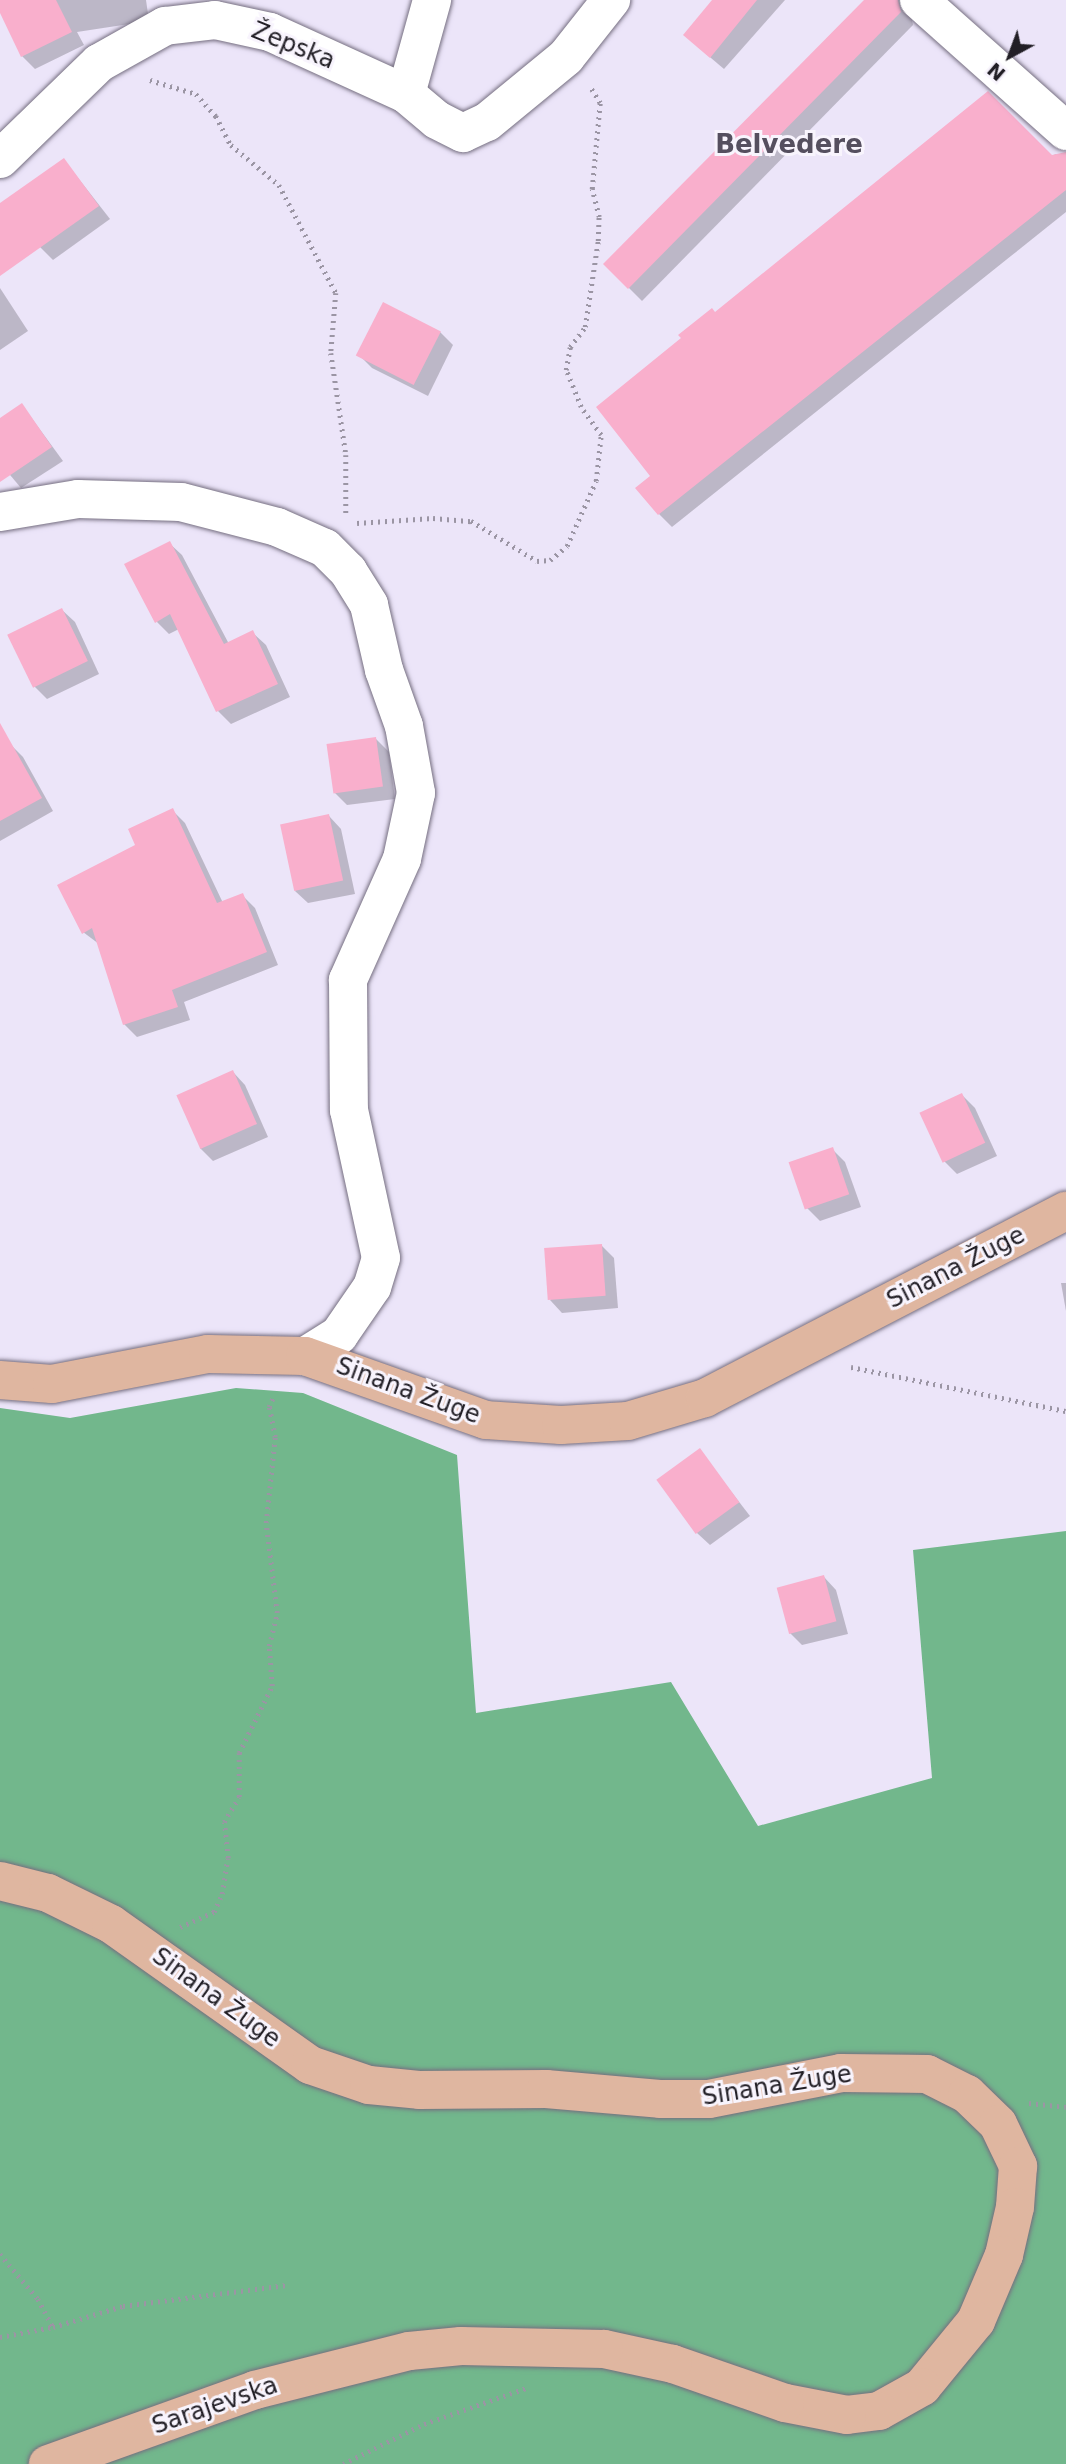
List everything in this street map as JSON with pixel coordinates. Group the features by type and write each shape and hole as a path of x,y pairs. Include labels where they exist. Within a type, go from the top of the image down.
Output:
{"main road":[{"name":"Sinana Žuge","path":"0,1380 52,1384 208,1354 305,1356 486,1420 561,1425 628,1420 705,1398 1066,1211"},
{"name":"Sinana Žuge","path":"0,1881 48,1893 141,1943 210,1998 310,2065 369,2085 419,2090 546,2089 660,2099 709,2099 841,2073 927,2074 967,2094 999,2124 1018,2166 1015,2207 1004,2255 976,2320 922,2387 879,2411 847,2415 785,2403 673,2364 604,2349 461,2346 384,2357"},
{"name":"Sarajevska","path":"48,2464 255,2390 384,2357"}],"street":[{"path":"406,94 432,0"},
{"path":"919,0 1066,131"},
{"name":"Žepska","path":"0,159 99,63 165,26 215,20 270,32 406,94 437,120 463,133 517,101 600,14"},
{"path":"0,512 78,499 181,502 277,527 325,548 348,570 369,605 384,670 404,726 416,793 402,859 348,980 349,1110 381,1258 372,1287 339,1335 305,1356"}],"path":[{"path":"99,63 196,94 216,116 231,145 279,185 336,293 331,353 345,443 346,524 433,517 471,521 537,561 550,560 567,546 596,481 601,435 581,407 566,370 570,347 585,327 598,241 599,217 592,189 600,103 585,79 591,65 600,14"},
{"path":"810,1343 841,1365 1066,1411"},
{"path":"141,1943 214,1912 222,1894 228,1858 224,1822 239,1797 239,1753 272,1686 269,1646 277,1614 266,1523 275,1437 269,1407 279,1382 305,1356"},
{"path":"0,2254 38,2299 53,2327"},
{"path":"0,2337 53,2327 123,2306 286,2285"},
{"path":"343,2464 424,2424 539,2383"}],"green space":[{"path":"236,1388 303,1393 457,1455 476,1713 671,1682 758,1826 932,1778 913,1550 1066,1531 1066,2464 0,2464 0,1408 70,1418"}],"building":[{"path":"0,0 56,0 72,32 21,57 0,13"},
{"path":"712,0 757,0 710,58 683,35"},
{"path":"864,0 898,0 901,12 628,289 603,264"},
{"path":"988,91 1052,155 1066,152 1066,190 658,515 635,488 650,476 596,407 681,338 678,335 712,308 715,312"},
{"path":"64,158 99,206 0,276 0,203"},
{"path":"383,302 441,332 414,385 356,355"},
{"path":"22,403 52,447 0,482 0,418"},
{"path":"170,541 224,644 253,630 278,684 216,712 170,614 155,623 124,564"},
{"path":"62,608 88,661 33,688 7,635"},
{"path":"0,723 42,798 0,821"},
{"path":"376,737 383,787 333,793 326,744"},
{"path":"173,808 217,903 243,893 267,952 172,990 178,1007 123,1025 92,928 82,934 57,885 135,845 128,829"},
{"path":"329,814 343,881 294,891 280,824"},
{"path":"233,1070 257,1124 200,1149 176,1095"},
{"path":"962,1093 985,1143 943,1163 919,1113"},
{"path":"833,1147 849,1194 805,1210 789,1162"},
{"path":"602,1244 606,1296 548,1300 544,1248"},
{"path":"700,1448 739,1502 696,1534 656,1480"},
{"path":"824,1575 836,1621 789,1634 777,1588"}],"district":[{"name":"Belvedere","path":"789,145"}]}
